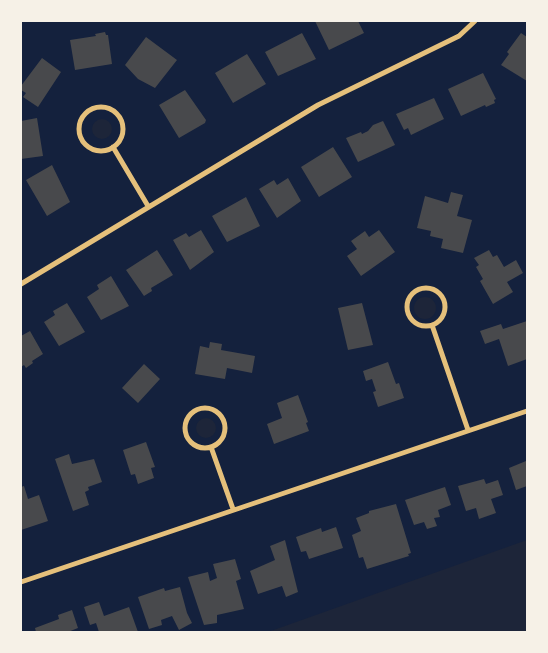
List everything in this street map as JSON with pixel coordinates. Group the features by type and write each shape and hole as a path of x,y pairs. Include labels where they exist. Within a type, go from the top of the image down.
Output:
{"street":[{"path":"21,284 318,105 459,36 475,21"},
{"path":"104,108 119,116 122,133 112,147 101,151 85,144 79,128 87,112 104,108"},
{"path":"112,147 148,206"},
{"path":"420,289 433,289 438,292 445,304 442,317 432,325 419,325 409,316 407,303 409,297 420,289"},
{"path":"432,325 468,430"},
{"path":"197,410 214,410 225,424 224,436 211,447 200,448 188,438 186,422 197,410"},
{"path":"21,582 527,411"},
{"path":"211,447 233,509"}],"shaded area":[{"path":"98,119 106,119 112,125 112,133 106,139 98,139 92,133 92,125"},
{"path":"425,297 433,300 436,308 433,316 425,319 417,316 414,308 417,300"},
{"path":"202,418 210,418 216,424 216,432 210,438 202,438 196,432 196,424"},
{"path":"527,540 527,632 268,632"}],"building":[{"path":"315,21 358,21 364,33 329,50"},
{"path":"105,32 108,35 112,64 75,70 70,40 96,36 95,34"},
{"path":"302,33 316,59 278,76 265,52"},
{"path":"521,33 527,37 527,81 501,65 509,54 507,52"},
{"path":"146,37 177,60 155,88 138,79 125,65"},
{"path":"247,54 266,84 233,103 215,73"},
{"path":"42,58 61,72 38,107 23,97 26,93 21,90 21,86"},
{"path":"483,73 496,99 494,100 495,103 486,107 485,105 461,116 448,89"},
{"path":"185,90 206,120 205,123 179,138 159,105"},
{"path":"434,98 444,119 411,135 408,128 404,130 396,114"},
{"path":"37,118 43,156 21,159 21,121"},
{"path":"383,121 395,145 358,162 346,138 361,132 362,134 373,125"},
{"path":"333,147 352,177 319,197 301,167"},
{"path":"52,165 70,202 47,216 26,180"},
{"path":"288,178 301,201 277,218 259,189 274,180 277,185"},
{"path":"451,192 463,195 457,216 472,220 463,253 441,248 443,239 430,236 431,231 417,228 425,196 448,203"},
{"path":"246,197 260,226 227,242 212,216"},
{"path":"201,230 214,252 190,270 173,240 186,233 189,237"},
{"path":"379,230 395,252 361,276 347,256 357,249 351,241 365,231 369,237"},
{"path":"157,250 173,275 151,288 152,291 144,296 126,270"},
{"path":"489,250 493,257 497,255 504,267 516,260 523,273 507,282 513,292 493,304 480,281 483,279 476,267 479,265 474,258"},
{"path":"111,276 129,306 101,320 87,297 99,289 97,285"},
{"path":"67,303 85,332 59,346 44,322 55,315 53,311"},
{"path":"362,303 373,345 348,350 338,308"},
{"path":"527,321 527,359 508,366 499,339 485,344 480,331 501,324 503,329"},
{"path":"30,331 43,354 32,361 33,363 26,368 24,365 21,367 21,336"},
{"path":"210,342 222,344 221,350 255,356 252,373 227,368 225,379 195,374 200,346 209,348"},
{"path":"388,362 396,384 399,383 404,398 378,407 373,392 376,391 372,379 366,381 363,371"},
{"path":"144,364 160,379 138,403 122,388"},
{"path":"298,395 308,422 306,423 309,431 274,444 267,424 282,418 277,403"},
{"path":"146,442 155,467 151,468 154,478 138,484 135,474 131,475 123,450"},
{"path":"69,454 72,464 94,459 102,482 88,487 89,490 85,492 89,505 73,511 55,459"},
{"path":"526,461 527,486 516,490 509,468"},
{"path":"484,479 486,484 498,480 503,495 491,499 496,513 479,519 476,508 466,511 458,486"},
{"path":"24,486 28,499 39,495 48,521 21,530 21,487"},
{"path":"445,487 451,505 438,510 440,517 434,518 437,526 427,529 424,522 414,525 405,500"},
{"path":"396,504 411,553 408,554 409,556 367,569 363,557 359,558 352,535 361,531 356,518 369,513 369,511"},
{"path":"336,527 343,548 309,559 306,551 301,552 296,537 321,528 322,532"},
{"path":"285,540 298,592 286,597 282,586 258,594 250,571 275,560 270,546"},
{"path":"235,559 241,579 236,581 244,609 217,615 217,623 204,625 188,577 208,572 210,581 217,578 213,564"},
{"path":"180,587 187,613 192,623 179,630 172,616 161,620 162,625 149,629 138,597 164,588 165,591"},
{"path":"99,602 104,616 129,607 138,632 99,632 96,623 90,625 84,607"},
{"path":"72,610 78,628 68,632 36,632 35,628 59,619 58,615"}]}
